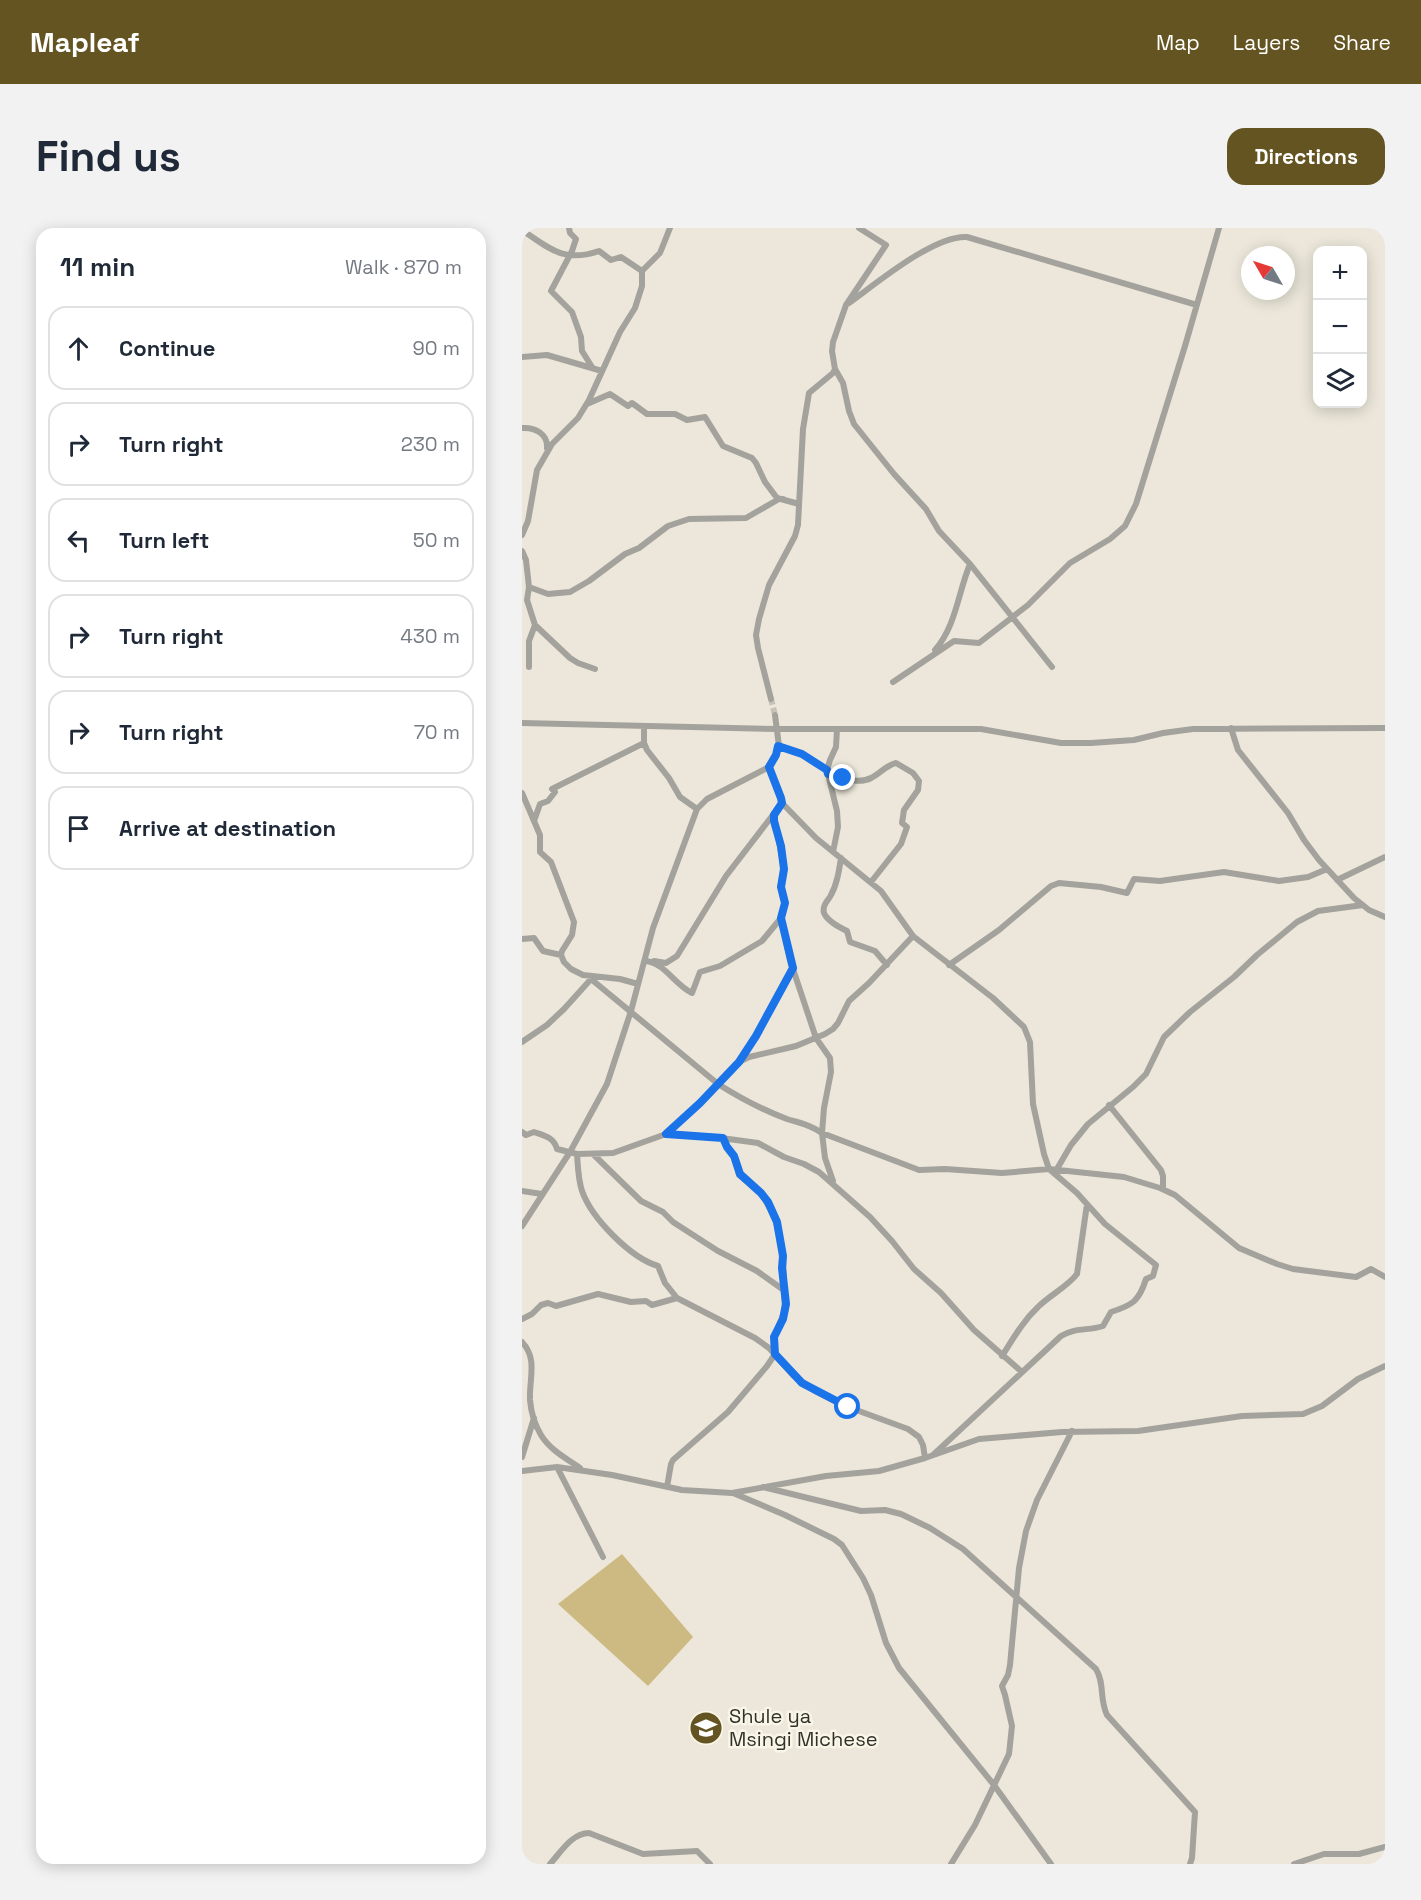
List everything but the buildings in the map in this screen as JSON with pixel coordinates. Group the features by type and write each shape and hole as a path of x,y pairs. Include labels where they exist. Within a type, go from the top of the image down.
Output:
{"street":[{"path":"569,228 570,233 576,239 551,291 572,312 581,338 582,351 592,367"},
{"path":"522,535 528,520 535,476 546,453 578,418 587,404 620,332 635,308 642,286 642,271 660,254 670,228"},
{"path":"859,228 886,245 846,305 833,342 835,369 843,383 854,423 894,474 926,509 939,531 970,564 1052,667"},
{"path":"893,682 954,641 979,643 1028,605 1070,563 1110,539 1125,526 1136,504 1219,228"},
{"path":"522,230 545,245 569,256 584,256 598,251 610,260 621,257 642,271"},
{"path":"846,305 933,246 957,236 967,237 1197,305"},
{"path":"522,357 547,355 602,371"},
{"path":"771,699 758,648 758,627 764,597 795,536 800,515 803,429 809,393 835,369"},
{"path":"587,404 610,394 628,406 632,402 647,414 675,414 687,420 705,417 723,446 752,458 777,498 799,504"},
{"path":"522,428 532,427 545,438 548,445 546,453"},
{"path":"529,587 548,594 570,592 625,554 639,548 668,526 689,519 746,518 779,499 783,499"},
{"path":"522,551 529,587 527,602 535,619 529,642 529,667"},
{"path":"929,657 949,631 970,564"},
{"path":"535,626 570,658 595,669"},
{"path":"522,1226 542,1194 574,1153 607,1084 631,1011 653,928 697,809 708,800 769,767 778,746 775,715"},
{"path":"522,723 777,729 981,729 1061,743 1134,740 1193,729 1385,728"},
{"path":"644,727 644,743 647,750 669,778 680,797 697,809"},
{"path":"1231,728 1238,750 1270,789 1304,840 1327,869 1363,905 1385,917"},
{"path":"833,852 837,837 837,811 827,772 836,747 837,729"},
{"path":"534,822 540,804 548,801 555,792 552,789 644,743"},
{"path":"778,746 802,754 827,772 853,780 868,780 889,765 896,763 913,773 919,781 918,790 904,810 902,822 907,827 904,839 872,882"},
{"path":"769,767 782,803 816,838 881,891 913,936 1013,1014 1029,1035 1033,1104 1049,1169 1105,1224 1156,1265 1153,1276 1146,1279 1139,1297 1131,1305 1111,1312 1103,1326 1096,1329 1071,1330 1061,1336 933,1455"},
{"path":"522,793 540,835 540,852 551,862 574,921 572,935 561,955"},
{"path":"645,961 666,963 676,956 726,876 782,803"},
{"path":"654,961 692,993 699,972 720,966 757,944 773,929 781,918 785,903 781,887 784,869 774,815"},
{"path":"1337,880 1385,857"},
{"path":"842,858 837,882 831,897 824,905 824,913 831,921 847,931 850,942 875,951 886,964"},
{"path":"949,964 999,930 1045,889 1059,883 1101,887 1127,893 1134,879 1160,881 1224,872 1279,881 1308,877 1327,869"},
{"path":"1057,1169 1088,1124 1146,1074 1158,1046 1177,1023 1289,928 1318,911 1363,905"},
{"path":"781,918 793,968 816,1038 830,1058 831,1072 822,1132 825,1158 834,1183"},
{"path":"739,1062 749,1057 796,1046 833,1029 843,1016 849,1001 913,936"},
{"path":"522,939 534,938 543,951 561,955"},
{"path":"561,955 571,969 583,975 592,978 620,979 638,984"},
{"path":"666,1134 739,1062 793,968"},
{"path":"592,978 655,1034 718,1084 788,1119 812,1126 919,1170 945,1169 1002,1173 1057,1169 1124,1177 1175,1195 1239,1248 1277,1264 1293,1269 1356,1277 1371,1269 1385,1277"},
{"path":"522,1041 547,1025 592,978"},
{"path":"1109,1105 1161,1170 1163,1189"},
{"path":"522,1132 526,1135 534,1132 548,1136 556,1143 557,1149 593,1154 613,1153 666,1134 723,1138 758,1143 819,1172 882,1228 914,1269 941,1293 974,1330 1022,1372"},
{"path":"667,1486 673,1460 728,1412 775,1354 774,1337 785,1311 783,1256 775,1216 761,1193 740,1174 734,1156 723,1138"},
{"path":"574,1153 580,1185 594,1212 606,1228 636,1254 648,1263 658,1266 665,1283 676,1298 755,1338 775,1354 793,1375 815,1391 848,1407 908,1429 919,1437 925,1458"},
{"path":"593,1154 641,1201 663,1212 673,1222 718,1251 758,1271 786,1292"},
{"path":"522,1191 542,1194"},
{"path":"1002,1356 1026,1320 1057,1290 1070,1283 1077,1274 1087,1204"},
{"path":"522,1319 532,1314 541,1305 548,1303 556,1306 598,1294 631,1302 646,1301 652,1305 676,1298"},
{"path":"522,1342 531,1355 530,1400 542,1437 555,1451 583,1470"},
{"path":"522,1471 557,1467 701,1492 732,1493 760,1486 826,1476 879,1471 979,1439 1072,1431 1138,1431 1242,1416 1303,1414 1322,1406 1358,1378 1385,1366"},
{"path":"522,1457 534,1418"},
{"path":"951,1864 975,1825 1009,1754 1012,1726 1002,1686 1008,1675 1020,1559 1026,1531 1037,1500 1072,1431"},
{"path":"557,1467 603,1557"},
{"path":"760,1486 861,1511 885,1510 901,1514 930,1528 963,1549 1096,1669 1102,1686 1101,1702 1107,1715 1193,1809 1196,1817 1190,1864"},
{"path":"732,1493 786,1515 842,1545 871,1595 886,1643 899,1668 994,1785 1052,1864"},
{"path":"550,1864 572,1840 584,1833 598,1836 643,1854 697,1851 710,1864"},
{"path":"1294,1864 1324,1854 1359,1854 1385,1847"},
{"path":"522,1858 527,1864"}],"shaded area":[{"path":"622,1554 693,1637 648,1686 558,1604"}],"tunnel":[{"path":"771,699 775,715"}],"place":[{"name":"Shule ya Msingi Michese","path":"706,1728"}],"route":[{"path":"843,778 828,774 827,770 802,754 778,746 769,767 782,803 774,815 774,821 784,869 781,887 785,903 781,918 793,968 766,1014 763,1024 739,1062 700,1103 666,1134 723,1138 734,1156 742,1179 755,1187 768,1202 777,1222 786,1292 783,1319 774,1337 775,1354 802,1383 848,1407"}]}
